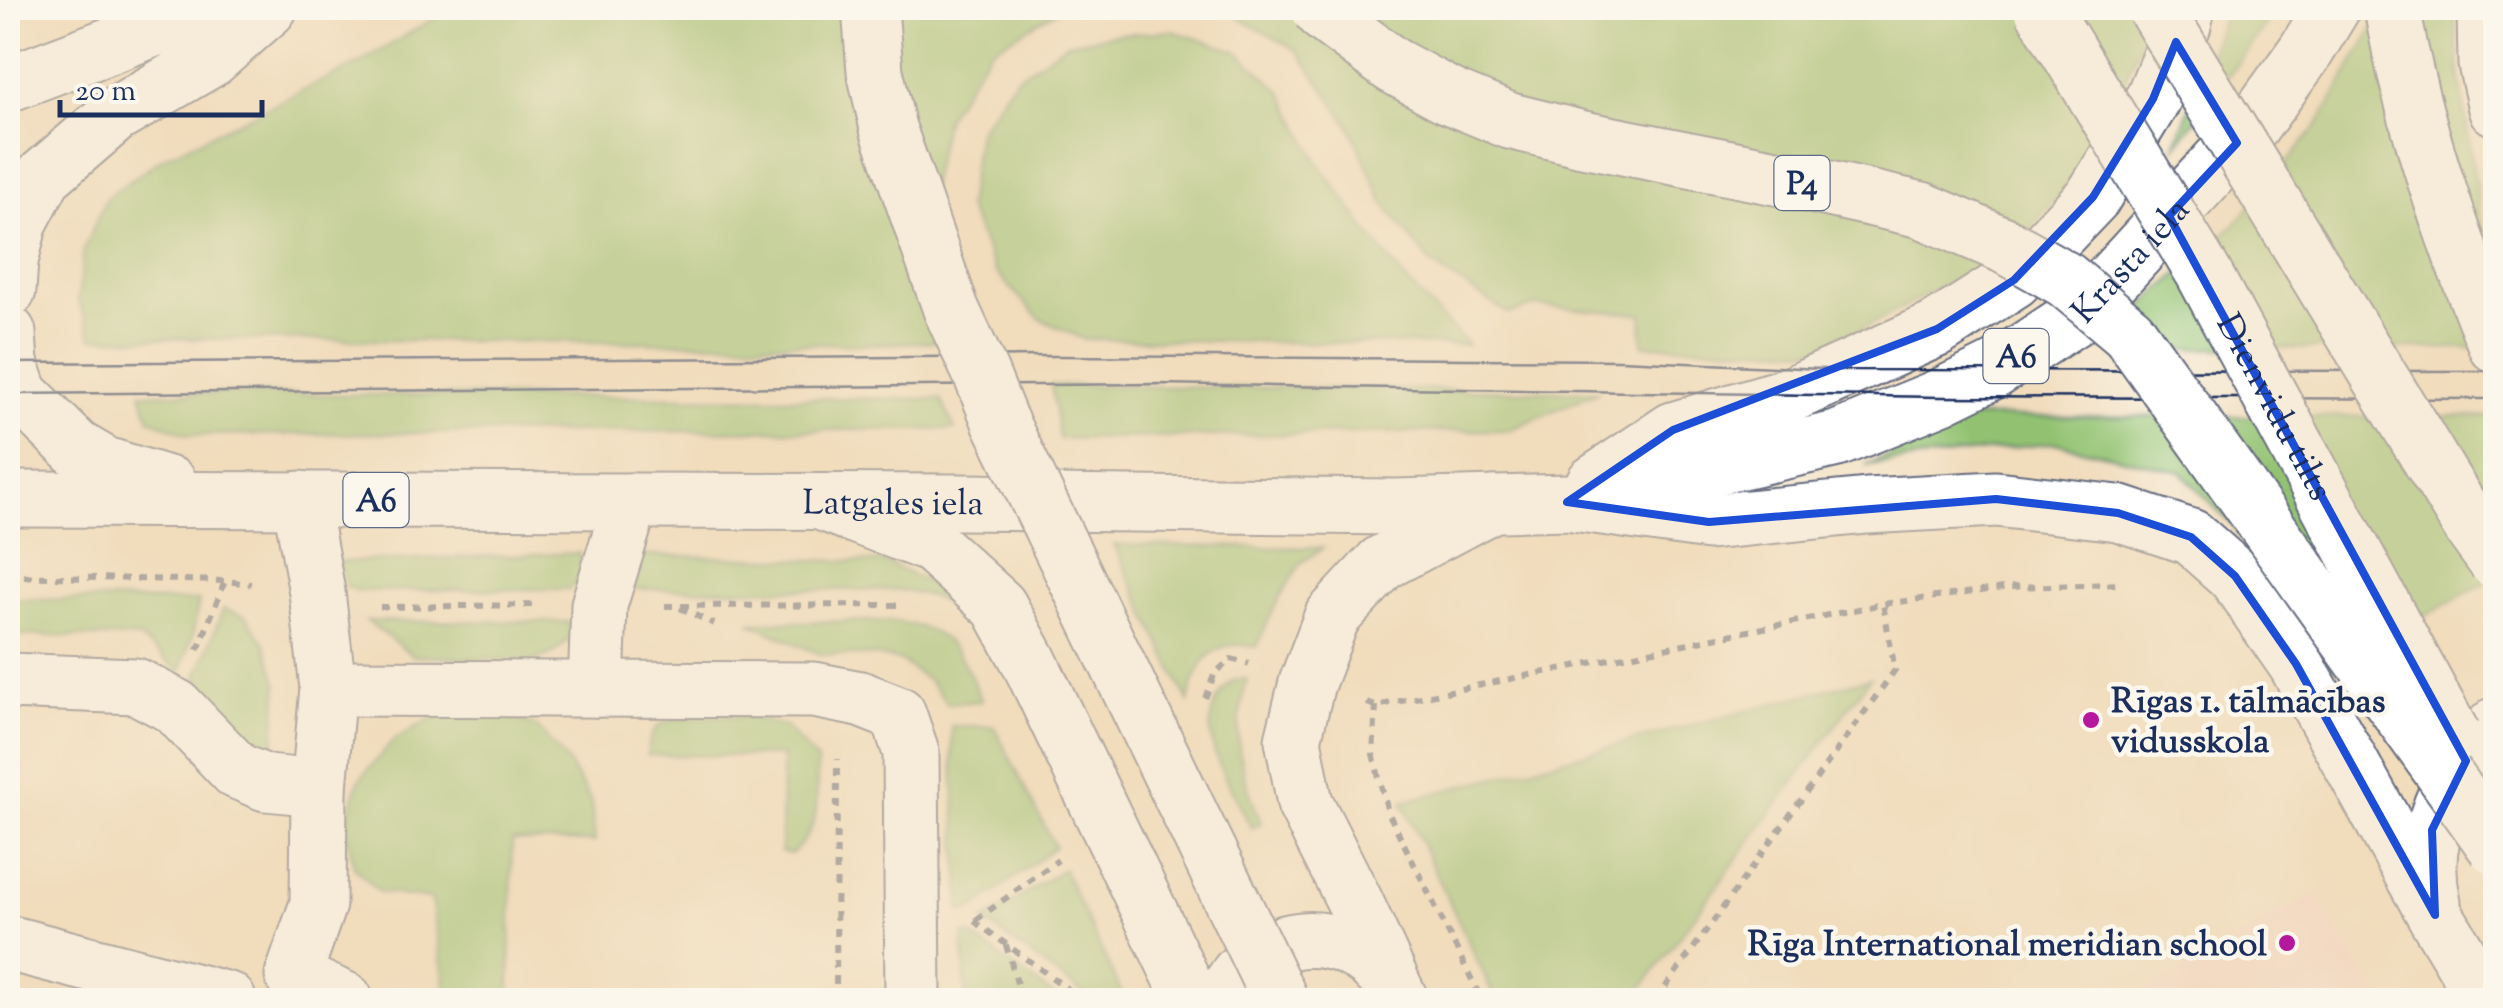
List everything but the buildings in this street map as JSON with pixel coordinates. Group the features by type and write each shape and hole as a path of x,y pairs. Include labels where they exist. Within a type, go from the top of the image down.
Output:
{"main road":[{"path":"8,84 209,8"},
{"path":"8,290 20,221 44,176 114,115 212,59 270,8"},
{"path":"870,8 875,71 888,128 951,308 1000,422 1280,1000"},
{"name":"P4","path":"1318,8 1392,65 1449,96 1510,121 1922,210 2004,245 2066,280 2130,334 2496,847"},
{"name":"Dienvidu tilts","path":"2042,8 2203,272 2496,815"},
{"path":"2155,8 2472,528 2496,560"},
{"path":"1567,502 1672,430 1792,394 1937,329 2014,280 2093,196 2153,99 2187,8"},
{"name":"Krasta iela","path":"1567,502 1837,439 1995,370 2080,314 2252,126 2332,8"},
{"path":"2392,8 2424,147 2463,264 2496,345"},
{"path":"2486,8 2486,64 2496,108"},
{"name":"Latgales iela","path":"8,333 10,363 21,394 76,448 105,465 217,499"},
{"name":"Latgales iela","path":"8,499 1396,508 1567,502"},
{"path":"300,499 318,592 328,688 319,788 318,904 284,988 345,1000"},
{"path":"1567,502 1709,522 1866,506 1996,500 2118,513 2191,537 2235,576 2296,664 2486,1000"},
{"path":"596,689 599,605 631,501"},
{"path":"819,502 932,545 1000,606 1192,1000"},
{"path":"1398,997 1305,803 1293,740 1306,684 1332,617 1382,563 1493,504"},
{"path":"8,681 136,686 176,706 237,770 266,783 319,788"},
{"path":"328,688 814,690 860,698 898,714 911,752 913,1000"},
{"path":"2436,914 2430,892 2432,830 2442,802 2476,744 2496,725"},
{"path":"1224,1000 1231,983 1254,958 1283,942 1317,938 1349,947 1377,966 1398,997"},
{"path":"8,943 228,1000"}],"path":[{"path":"8,576 226,582"},
{"path":"1356,700 1376,706 1883,604 2011,587 2134,584"},
{"path":"1656,1000 1895,670 1883,604"},
{"path":"674,606 728,630"},
{"path":"814,690 838,762 836,1000"},
{"path":"1376,706 1373,754 1388,812 1482,1000"},
{"path":"1071,850 975,921 1083,1000"},
{"path":"1005,944 1022,1000"}],"highlighted area":[{"path":"2176,42 2237,143 2169,216 2466,761 2432,830 2435,915 2296,664 2235,576 2191,537 2118,513 1996,499 1709,522 1567,502 1673,430 1937,329 2014,280 2093,197 2153,99"}],"shaded area":[{"name":"Rīga International meridian school","path":"2315,893 2381,1000 2128,1000 2139,994"}],"green space":[{"path":"451,8 1062,8 990,50 946,117 924,213 990,340 867,344 92,338 78,300 84,248 107,197 164,157 360,63"},
{"path":"1221,8 2151,8 2099,147 2014,248 1823,350 1643,345 1642,314 1534,306 1509,314 1431,264 1383,202 1351,128 1298,51"},
{"path":"2227,8 2278,8 2174,149"},
{"path":"2385,8 2454,8 2481,222 2495,256 2495,348 2094,349 2235,224 2318,125"},
{"path":"1173,31 1237,51 1282,92 1319,164 1373,239 1407,282 1468,345 1083,339 1040,319 996,272 967,207 978,131 1016,78 1067,43 1116,34"},
{"path":"1051,385 1599,391 1509,430 1059,439"},
{"path":"141,393 941,399 955,429 189,435 150,419"},
{"path":"2495,416 2495,577 2322,673 2234,527 2181,472 2055,443 1866,465 1933,439 1968,417"},
{"path":"1114,545 1323,548 1301,563 1256,647 1231,645 1213,652 1197,674 1188,702"},
{"path":"580,553 583,576 569,589 357,591 346,586 337,562"},
{"path":"641,555 885,562 939,588 965,609 959,613 930,597 898,590 626,589"},
{"path":"8,599 199,601 180,672 140,638 8,635"},
{"path":"223,609 245,616 265,643 278,685 274,752 256,751 193,688"},
{"path":"367,621 568,622 573,631 554,653 533,661 413,656"},
{"path":"891,621 940,636 959,655 982,701 947,704 931,683 899,660 819,654 749,622"},
{"path":"1870,678 1633,1000 1496,1000 1402,802"},
{"path":"1235,679 1247,679 1239,736 1247,785 1261,823 1252,828 1222,772 1211,732 1212,714 1220,696"},
{"path":"499,712 537,727 568,763 591,801 595,842 512,841 510,994 637,995 635,1000 450,1000 431,899 379,892 354,867 345,827 359,780 395,739 436,716"},
{"path":"747,716 786,727 817,761 813,823 791,854 781,852 782,756 647,755 654,732 667,722 688,717"},
{"path":"951,726 994,726 1055,847 970,911 961,911"},
{"path":"1063,869 1125,1000 1092,1000 984,921"},
{"path":"969,934 1060,1000 966,1000 963,935"}],"tram line":[{"path":"8,363 1058,356 1620,360 1844,370 2496,371"},
{"path":"8,394 1157,384 1940,397 2496,399"}],"place":[{"name":"Rīgas 1. tālmācības vidusskola","path":"2091,720"},
{"name":"Rīga International meridian school","path":"2287,943"}]}
